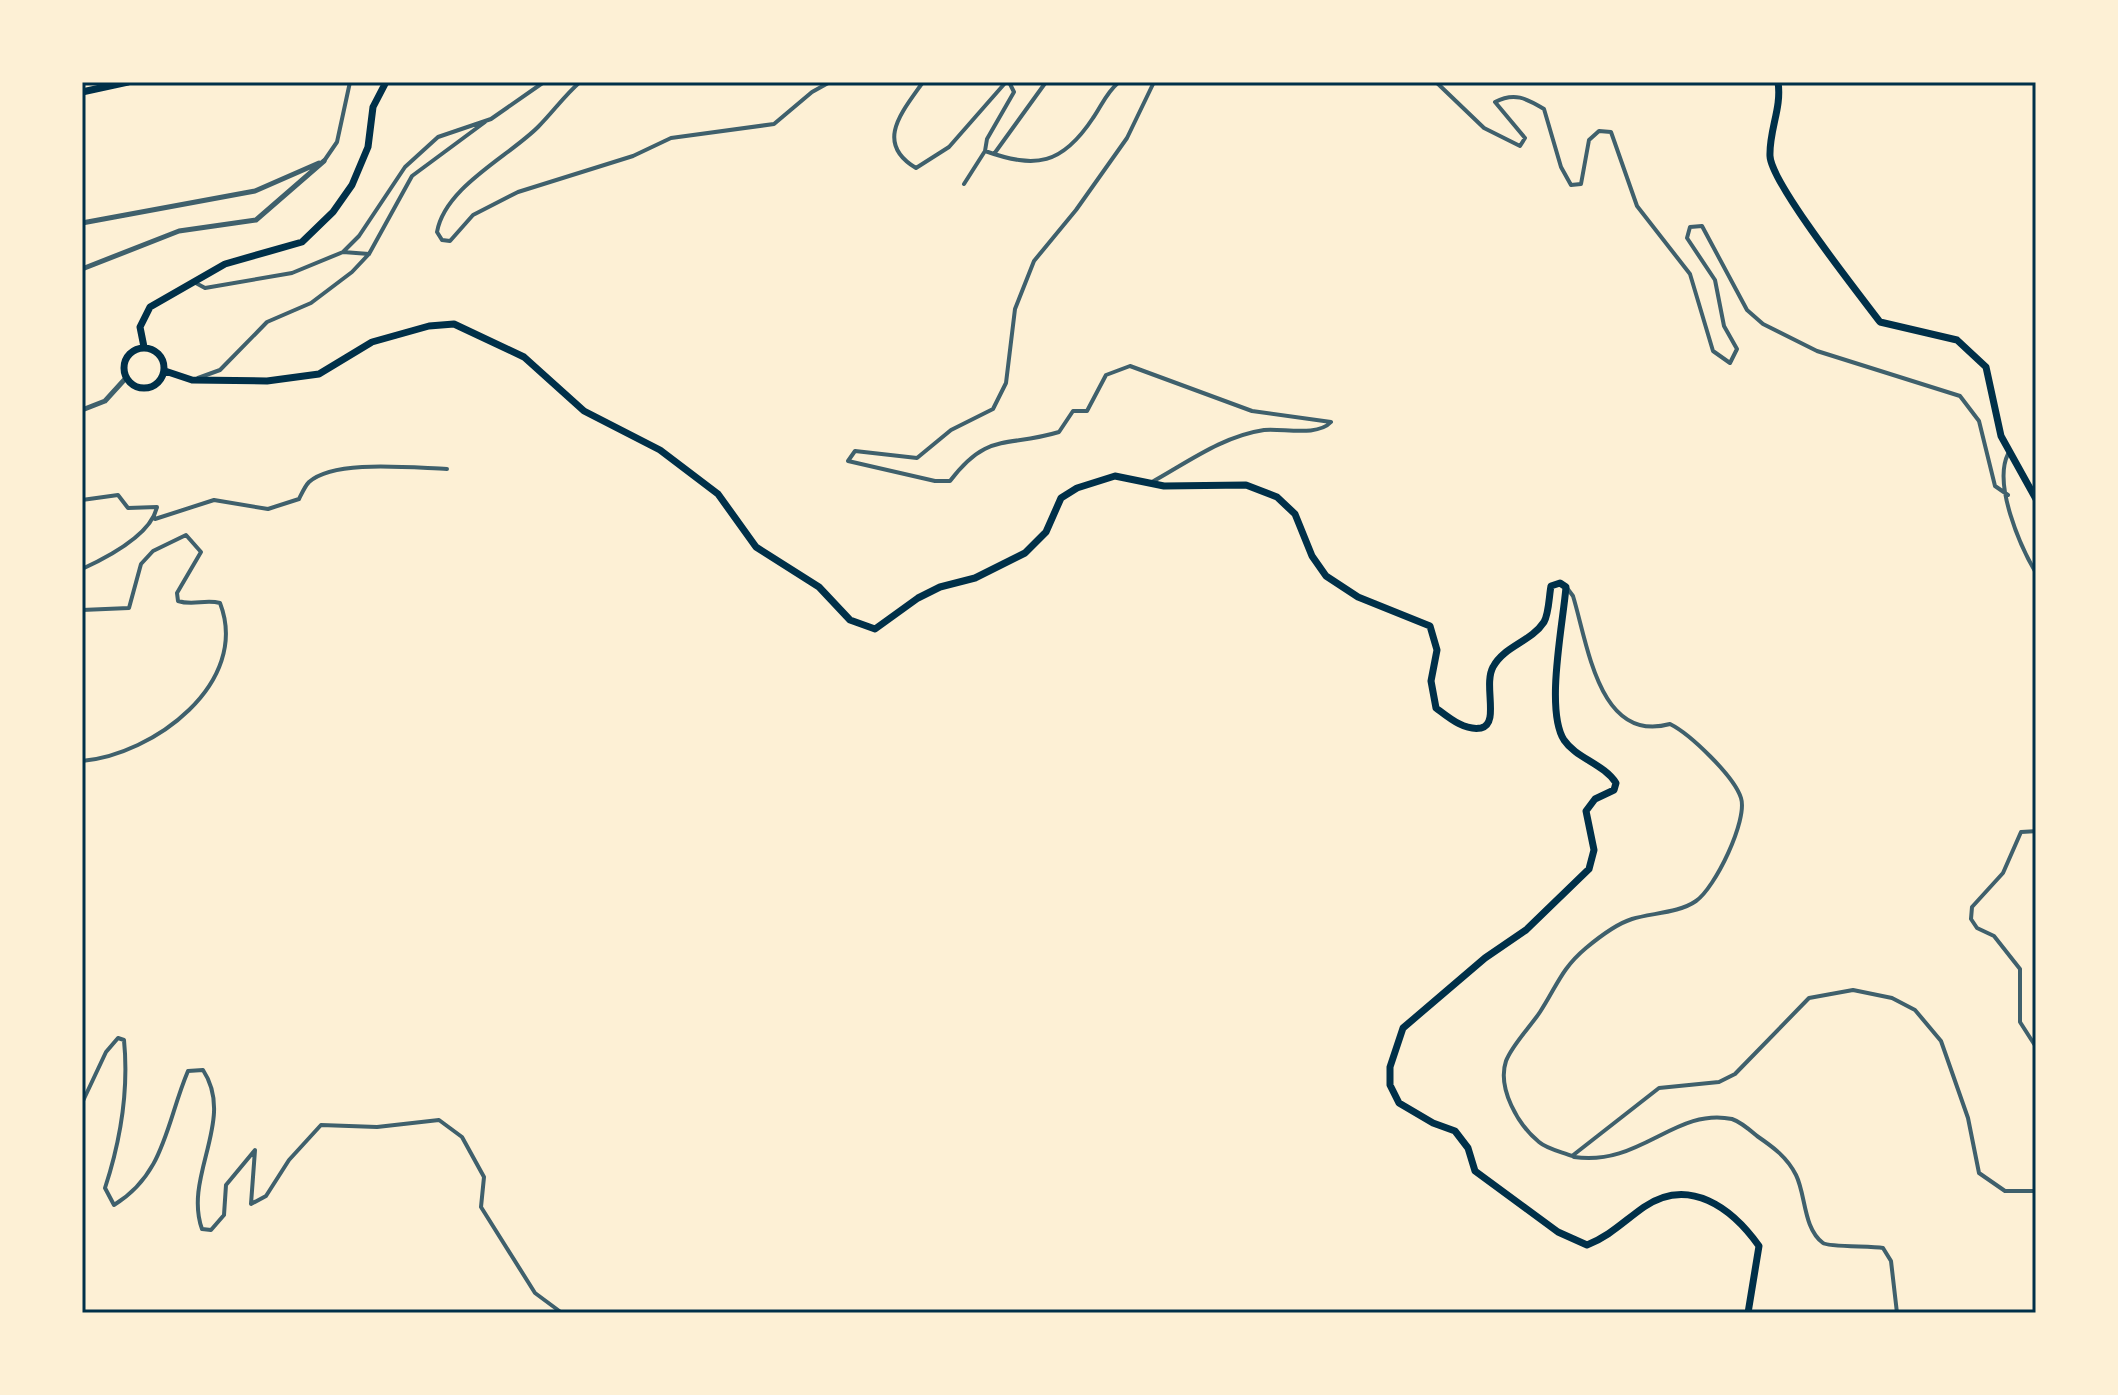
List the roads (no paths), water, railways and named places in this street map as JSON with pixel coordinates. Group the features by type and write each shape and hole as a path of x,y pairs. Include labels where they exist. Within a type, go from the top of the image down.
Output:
{"main road":[{"path":"82,92 128,82"},
{"path":"144,347 140,327 150,307 225,264 302,242 333,212 352,185 368,147 373,107 386,82"},
{"path":"1778,82 1781,99 1770,158 1786,189 1880,322 1957,340 1986,367 2001,436 2008,454 2036,499"},
{"path":"165,371 192,380 267,381 319,374 372,342 429,326 454,324 524,357 584,411 660,450 718,494 756,547 819,587 850,620 875,629 918,598 940,587 975,578 1025,553 1046,532 1061,498 1077,488 1115,476 1164,486 1246,485 1288,504 1306,534 1312,556 1326,576 1358,597 1430,626 1437,650 1431,681 1436,708 1459,725 1481,728 1489,723 1493,716 1488,683 1492,669 1501,655 1523,641 1544,621 1551,586 1560,583 1566,587 1555,720 1566,743 1611,775 1616,783 1614,790 1595,799 1586,811 1594,850 1589,869 1526,930 1464,974 1403,1028 1390,1067 1390,1085 1399,1103 1455,1131 1468,1148 1475,1171 1545,1223 1587,1245 1610,1236 1646,1205 1678,1193 1701,1196 1735,1217 1759,1246 1748,1313"},
{"path":"144,347 160,354 165,371 156,385 139,389 125,379 126,357 144,347"}],"street":[{"path":"82,269 179,231 256,220 324,161 337,142 350,82"},
{"path":"192,380 220,370 267,322 311,303 352,272 369,254 412,176 544,82"},
{"path":"580,82 561,98 539,126 470,182 439,220 437,232 442,240 450,241 473,215 518,192 633,156 671,138 774,124 812,92 830,82"},
{"path":"923,82 901,115 893,139 900,159 916,168 949,147 1008,82 1014,92 987,139 985,151 964,184"},
{"path":"994,154 1046,82"},
{"path":"985,151 1042,162 1062,154 1119,82"},
{"path":"1151,483 1234,436 1266,430 1316,429 1331,422 1252,411 1130,366 1106,375 1087,411 1073,411 1059,432 985,446 963,463 950,481 935,481 848,461 855,451 917,458 951,430 993,409 1006,383 1015,309 1034,261 1076,210 1118,151 1154,82"},
{"path":"1436,82 1484,128 1520,146 1525,138 1495,102 1508,95 1526,98 1544,109 1561,167 1571,185 1581,184 1589,140 1599,131 1611,132 1637,206 1690,274 1713,351 1730,363 1737,349 1724,326 1715,280 1687,238 1690,227 1702,226 1747,310 1763,324 1817,351 1960,396 1979,421 1995,486 2008,495"},
{"path":"192,281 205,288 292,273 343,252 359,236 405,167 438,137 491,119"},
{"path":"82,223 255,191 324,161"},
{"path":"343,252 369,254"},
{"path":"82,410 105,401 125,379"},
{"path":"2008,454 2003,465 2016,539 2036,573"},
{"path":"82,569 139,534 155,519 214,500 268,509 299,499 307,483 322,475 379,466 447,469"},
{"path":"82,500 118,495 128,508 157,507 155,519"},
{"path":"82,610 129,608 141,564 153,551 186,535 201,552 177,593 178,601 190,605 210,601 220,603 225,616 219,668 201,696 152,739 94,760 82,761"},
{"path":"1566,587 1573,596 1606,697 1621,718 1636,726 1655,729 1670,724 1681,730 1710,757 1741,798 1729,852 1715,879 1696,902 1628,920 1586,948 1560,971 1546,1002 1507,1058 1503,1075 1514,1112 1540,1143 1572,1156 1596,1160 1631,1152 1671,1129 1707,1117 1735,1120 1787,1160 1797,1178 1809,1224 1822,1243 1833,1247 1856,1244 1883,1248 1891,1261 1897,1313"},
{"path":"2036,831 2021,832 2003,873 1972,907 1971,919 1977,928 1994,936 2020,969 2020,1022 2036,1047"},
{"path":"1572,1156 1659,1088 1719,1082 1735,1074 1809,998 1853,990 1892,998 1915,1010 1941,1041 1968,1118 1979,1173 2005,1191 2036,1191"},
{"path":"82,1103 106,1052 118,1038 124,1040 126,1089 119,1145 105,1188 114,1205 137,1191 154,1168 188,1071 203,1070 216,1089 214,1118 195,1209 202,1229 211,1230 224,1215 226,1185 255,1150 251,1204 266,1196 289,1160 321,1125 377,1127 439,1120 462,1137 484,1177 481,1207 535,1293 562,1313"}]}
